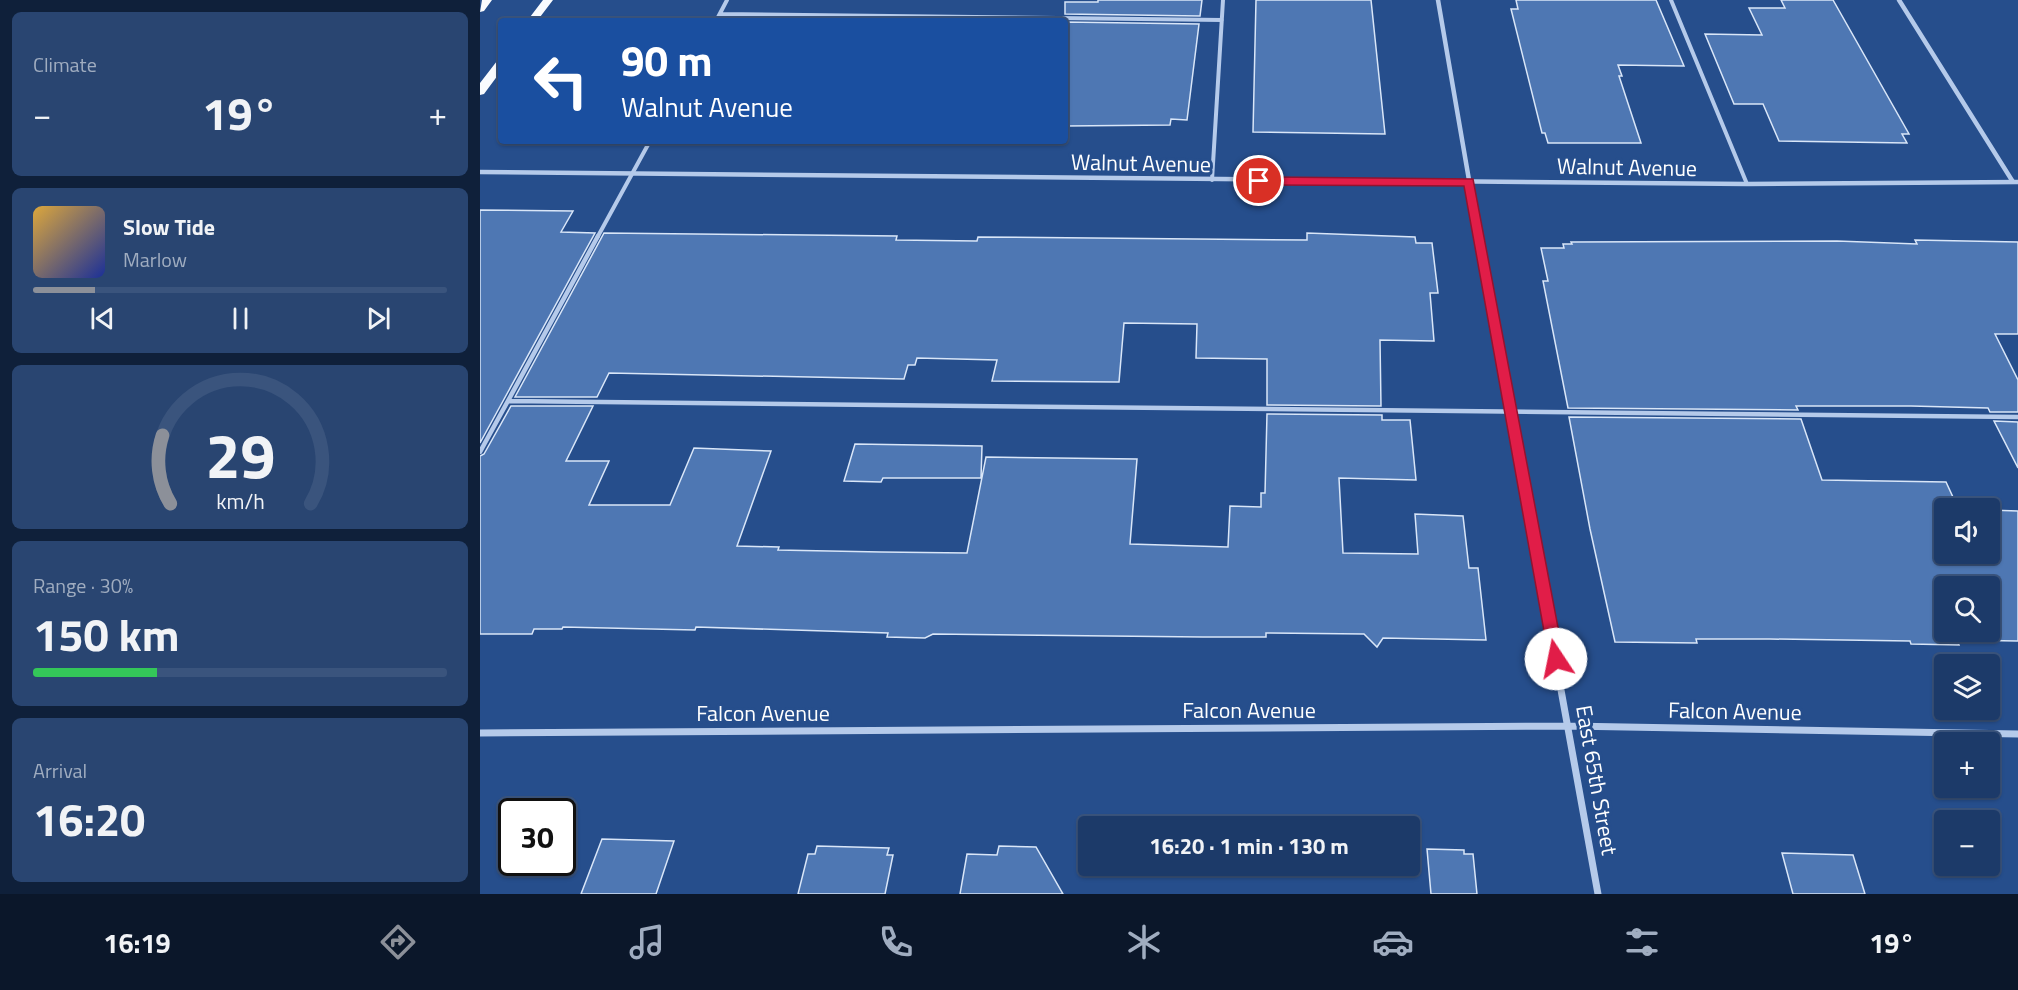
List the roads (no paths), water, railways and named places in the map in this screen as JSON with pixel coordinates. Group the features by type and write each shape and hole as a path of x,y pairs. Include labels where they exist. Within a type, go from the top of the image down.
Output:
{"main road":[{"path":"480,9 487,0"},
{"path":"534,18 548,0"},
{"path":"480,91 498,67"}],"street":[{"name":"East 65th Street","path":"1438,0 1598,894"},
{"path":"1899,0 2015,182"},
{"name":"Walnut Avenue","path":"480,172 1746,184 2015,182"},
{"name":"Falcon Avenue","path":"480,733 1569,726 2018,734"}],"lane":[{"path":"718,18 727,0"},
{"path":"1212,180 1223,0"},
{"path":"1671,0 1746,184"},
{"path":"720,14 1055,18"},
{"path":"1068,18 1222,20"},
{"path":"480,452 648,144"},
{"path":"508,401 2018,417"}]}
